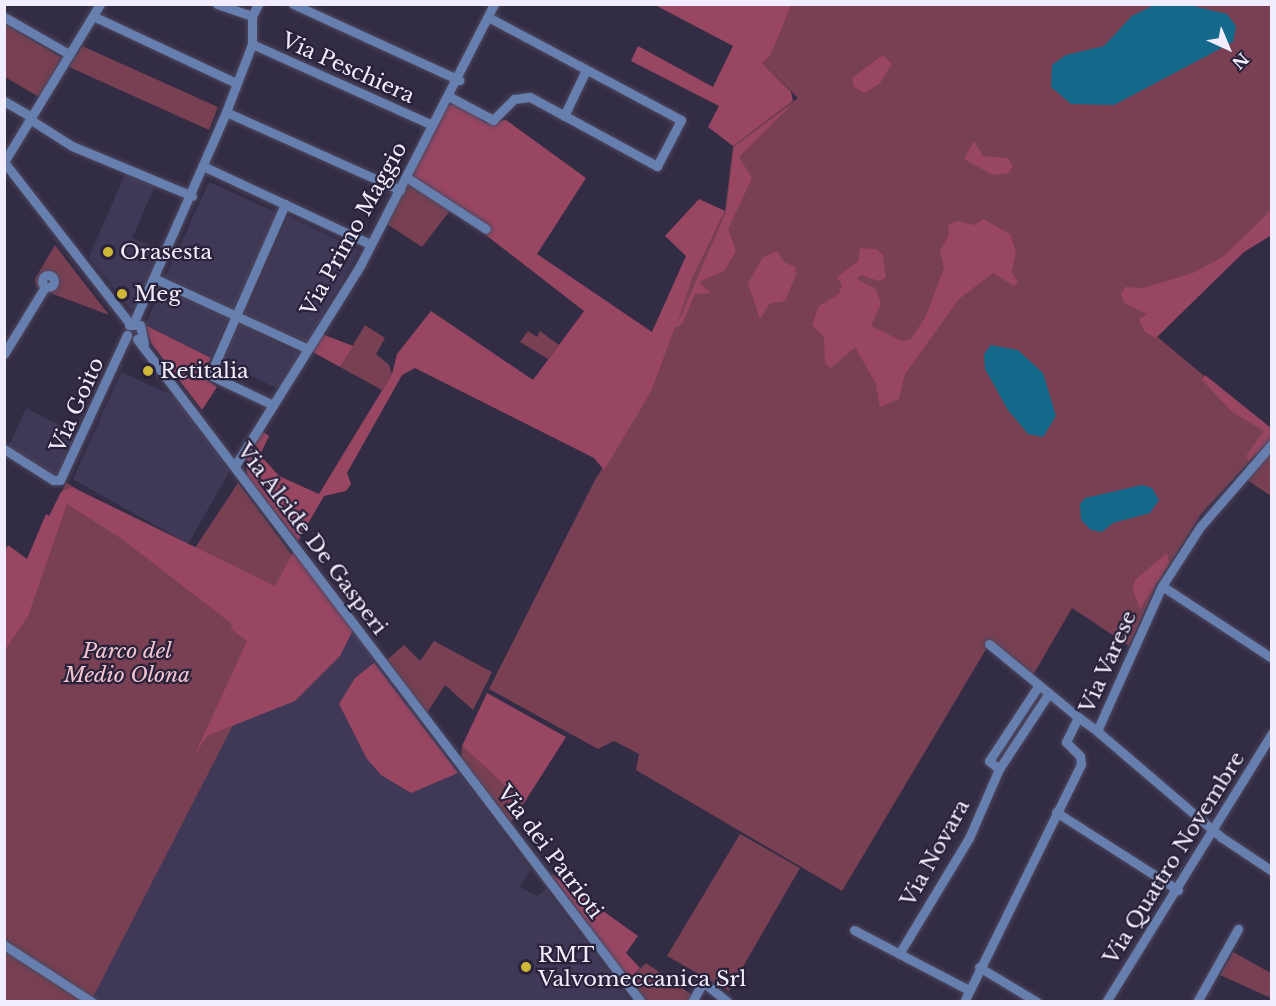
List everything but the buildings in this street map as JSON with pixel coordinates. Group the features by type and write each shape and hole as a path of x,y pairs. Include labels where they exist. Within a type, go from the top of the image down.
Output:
{"street":[{"path":"4,162 100,4"},
{"path":"217,4 252,16"},
{"path":"252,44 252,16 258,4"},
{"path":"293,4 459,80"},
{"name":"Via Primo Maggio","path":"235,466 361,264 368,243 400,190 430,124 450,97 459,80 494,4"},
{"path":"93,16 234,82"},
{"path":"4,17 69,54"},
{"path":"450,97 486,118 500,116 522,96 657,166 681,120 488,17"},
{"name":"Via Goito","path":"4,449 53,480 65,475 122,351 135,333 142,310 205,167 226,112 234,82 252,44"},
{"name":"Via Peschiera","path":"252,44 430,124"},
{"path":"564,116 586,70"},
{"path":"4,101 72,146 192,196"},
{"path":"226,112 400,190"},
{"name":"Via Alcide De Gasperi","path":"4,162 452,753"},
{"path":"205,167 368,243"},
{"path":"406,177 486,229"},
{"path":"273,405 210,375 285,204"},
{"path":"156,279 308,349"},
{"path":"4,354 45,287"},
{"name":"Via Varese","path":"964,1002 979,967 1082,761 1066,742 1078,717 1097,732 1162,586 1200,527 1272,444"},
{"path":"1162,586 1272,658"},
{"path":"989,644 1078,717"},
{"name":"Via Novara","path":"999,769 989,762 1039,685"},
{"name":"Via Novara","path":"899,954 969,838 999,769 1049,693"},
{"path":"1097,732 1272,872"},
{"name":"Via Quattro Novembre","path":"1107,1002 1216,829 1272,733"},
{"name":"Via dei Patrioti","path":"452,753 641,1002"},
{"path":"1056,812 1178,890"},
{"path":"1197,1002 1238,929"},
{"path":"854,930 969,990"},
{"path":"4,945 92,1002"},
{"path":"979,967 1037,1002"},
{"path":"692,1002 703,982 728,1002"}],"shaded area":[{"path":"655,5 791,5 770,56 762,63 791,92 793,101 733,146 708,127 719,106 631,61 638,46 713,87 733,46"},
{"path":"883,55 892,64 880,83 865,93 854,87 852,78"},
{"path":"794,102 739,157 752,178 728,229 736,251 724,271 699,282 711,293 695,294 682,324 676,327 726,212 734,147"},
{"path":"456,103 486,123 506,120 586,178 537,254 652,332 686,256 665,236 699,199 725,211 692,279 652,390 604,470 594,458 415,368 402,375 347,473 351,484 346,491 324,496 298,541 247,476 246,456 261,430 269,436 260,455 279,476 319,494 392,374 397,354 431,311 533,380 584,311 411,177 434,124 447,106"},
{"path":"974,141 983,156 1007,158 1013,166 1008,173 993,175 964,159"},
{"path":"125,174 155,186 132,238 161,250 136,307 130,309 89,257"},
{"path":"209,182 278,213 234,309 165,277"},
{"path":"1271,210 1270,236 1244,252 1156,338 1145,332 1139,319 1147,314 1124,303 1121,295 1125,287 1143,288 1193,273 1224,256"},
{"path":"288,216 360,250 307,343 245,314"},
{"path":"983,219 1010,234 1016,252 1012,272 1018,283 1014,286 993,273 959,299 905,374 899,399 880,407 876,384 855,347 831,368 825,363 824,337 812,325 819,306 839,294 842,285 837,277 858,261 860,248 876,249 883,255 886,278 879,281 861,275 857,279 876,289 881,303 871,326 902,341 911,339 926,316 944,268 940,251 949,235 948,225 957,221 975,225"},
{"path":"777,251 784,262 795,267 796,275 785,301 769,304 760,319 748,283 763,257"},
{"path":"162,288 228,319 211,358 145,325"},
{"path":"240,324 300,354 278,389 222,362"},
{"path":"145,325 211,358 203,377 217,387 202,410 151,343"},
{"path":"322,334 353,346 340,367 311,351"},
{"path":"121,372 174,396 230,471 188,544 73,479"},
{"path":"1205,375 1271,428 1271,440 1249,461 1246,456 1264,431 1232,412 1202,380"},
{"path":"26,408 78,435 59,475 53,477 8,448"},
{"path":"72,487 275,586 295,549 353,630 340,656 295,701 207,736 195,754 247,641 231,629 232,624 122,539 67,504 28,616 5,650 5,550 8,545 27,559 46,514 49,516 61,492"},
{"path":"1167,553 1169,563 1140,609 1133,590 1135,580"},
{"path":"353,630 531,870 520,887 537,896 546,889 631,1001 99,1001 40,964 195,754"},
{"path":"374,663 458,773 411,793 381,775 367,759 339,704 355,678"},
{"path":"487,693 566,737 524,803 462,746"},
{"path":"550,873 638,936 626,953 640,968 629,979"}],"green space":[{"path":"785,5 1271,5 1271,220 1154,334 1271,432 1271,438 1201,514 1155,588 1129,646 1072,608 1033,675 991,641 842,891 636,770 639,754 614,741 598,749 489,689 595,480 652,390 692,279 725,211 733,146 798,98 761,62"},
{"path":"4,23 62,58 39,97 5,77"},
{"path":"82,46 218,107 209,130 69,67"},
{"path":"409,181 452,208 422,247 384,222"},
{"path":"55,245 109,315 37,288 35,279"},
{"path":"365,325 385,338 376,354 389,365 392,374 382,390 340,367"},
{"path":"528,331 537,337 540,331 559,345 548,359 520,342"},
{"path":"1267,455 1271,457 1271,496 1244,478"},
{"name":"Parco del Medio Olona","path":"66,482 125,522 189,557 238,483 295,559 232,727 91,1001 5,1001 4,633"},
{"path":"434,641 492,672 473,710 445,685 427,713 387,660 404,645 420,661"},
{"path":"462,746 524,803 511,822 461,758"},
{"path":"740,834 800,868 729,991 667,956"},
{"path":"1233,952 1271,973 1271,998 1220,975"},
{"path":"646,963 692,995 688,1001 646,1001 629,979"}],"water":[{"path":"1189,5 1227,14 1236,26 1233,42 1114,105 1071,104 1051,87 1052,65 1066,55 1104,46 1132,16 1152,6"},
{"path":"991,345 1018,350 1043,373 1056,416 1043,437 1028,434 1008,410 985,369 984,354"},
{"path":"1142,485 1152,488 1159,500 1150,513 1113,523 1102,532 1091,530 1081,520 1080,504 1085,498"}],"place":[{"name":"Orasesta","path":"108,252"},
{"name":"Meg","path":"122,294"},
{"name":"Retitalia","path":"148,371"},
{"name":"RMT Valvomeccanica Srl","path":"526,967"}]}
